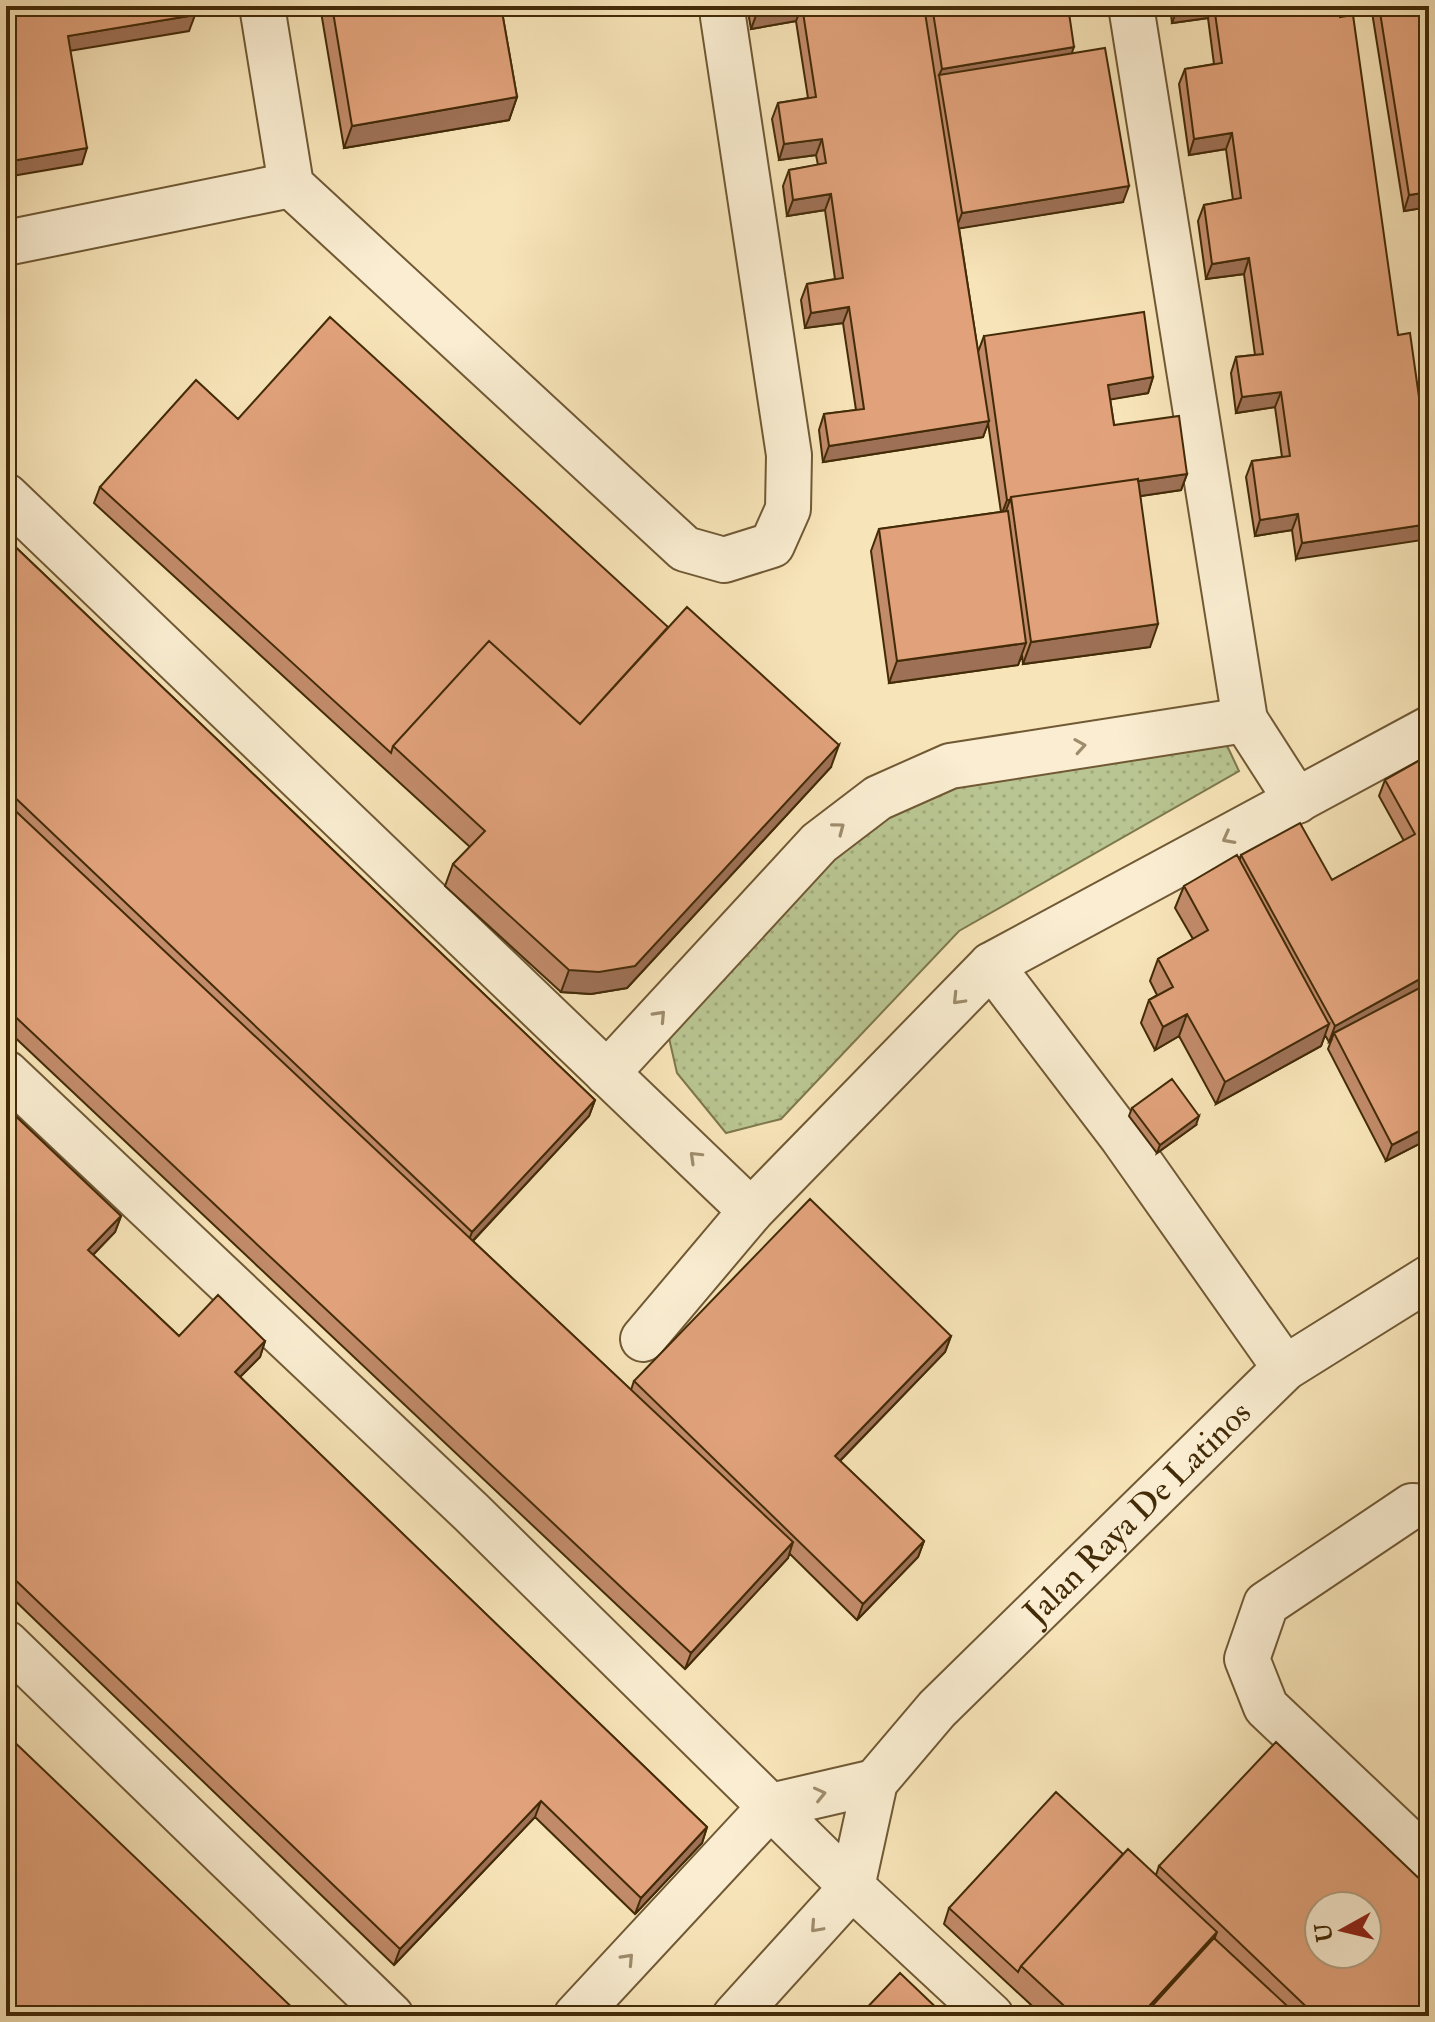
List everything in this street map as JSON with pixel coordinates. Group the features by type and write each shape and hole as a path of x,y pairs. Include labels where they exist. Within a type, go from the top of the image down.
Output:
{"street":[{"path":"262,6 291,185 685,549 724,560 772,545 788,509 789,455 723,17"},
{"path":"1131,6 1245,720 1297,801"},
{"path":"6,243 291,185"},
{"path":"6,496 751,1211"},
{"path":"607,1073 819,843 878,798 950,766 1245,720"},
{"path":"643,1339 751,1211 991,965 1429,729"},
{"path":"991,965 1122,1137 1285,1368"},
{"path":"6,1073 471,1512 852,1887 991,2016"},
{"name":"Jalan Raya De Latinos","path":"875,1782 937,1709 1285,1368 1429,1278"},
{"path":"1429,1507 1412,1506 1266,1604 1247,1659 1266,1707 1429,1861"},
{"path":"6,1643 391,2016"},
{"path":"576,2016 771,1806 875,1782 852,1887 735,2016"}],"green space":[{"path":"1213,716 1239,771 959,931 781,1119 726,1133 677,1073 669,1038 860,818 952,777"}],"building":[{"path":"6,6 193,6 195,15 68,36 87,148 6,162"},
{"path":"332,6 501,6 517,97 352,126"},
{"path":"755,6 798,6 757,13"},
{"path":"802,6 924,6 989,421 829,446 824,414 864,409 849,307 811,313 807,284 843,278 831,194 793,200 789,170 826,163 822,139 784,144 778,103 816,97"},
{"path":"932,6 1068,6 1074,47 942,69"},
{"path":"1214,6 1338,6 1340,17 1353,15 1398,335 1410,333 1429,468 1429,524 1302,543 1298,514 1260,520 1252,461 1290,456 1281,392 1242,397 1236,357 1263,354 1249,258 1212,264 1204,205 1241,198 1232,133 1194,139 1185,69 1222,63"},
{"path":"1379,6 1429,6 1429,192 1409,195"},
{"path":"1105,48 1129,186 962,213 939,75"},
{"path":"1144,312 1153,377 1108,385 1114,425 1179,416 1187,474 1007,500 984,336"},
{"path":"330,317 668,627 580,724 489,641 393,746 391,753 100,487 196,380 238,419"},
{"path":"1138,479 1158,624 1031,642 1011,497"},
{"path":"1008,511 1026,643 897,661 879,529"},
{"path":"6,538 595,1100 472,1232 6,789"},
{"path":"687,607 839,745 635,966 599,972 569,970 453,864 485,831 393,746 489,641 580,724"},
{"path":"1429,755 1429,974 1335,1026 1241,855 1300,823 1332,880 1415,834 1385,780"},
{"path":"6,802 793,1542 691,1653 6,1008"},
{"path":"1237,855 1329,1024 1225,1082 1187,1014 1163,1027 1149,1000 1173,987 1158,959 1208,930 1184,886"},
{"path":"1429,983 1429,1126 1392,1145 1334,1033"},
{"path":"1172,1079 1199,1116 1160,1145 1132,1108"},
{"path":"6,1107 121,1216 88,1250 179,1336 218,1295 265,1341 235,1372 707,1827 641,1898 541,1801 400,1949 6,1571"},
{"path":"810,1199 951,1336 835,1456 924,1541 863,1604 634,1381"},
{"path":"6,1734 301,2016 6,2016"},
{"path":"1276,1742 1429,1888 1429,2016 1316,2016 1159,1866"},
{"path":"1056,1792 1123,1854 1018,1972 949,1908"},
{"path":"1128,1849 1217,1932 1140,2016 1075,2016 1021,1966"},
{"path":"1214,1938 1298,2016 1143,2016"},
{"path":"900,1973 945,2016 859,2016"}]}
